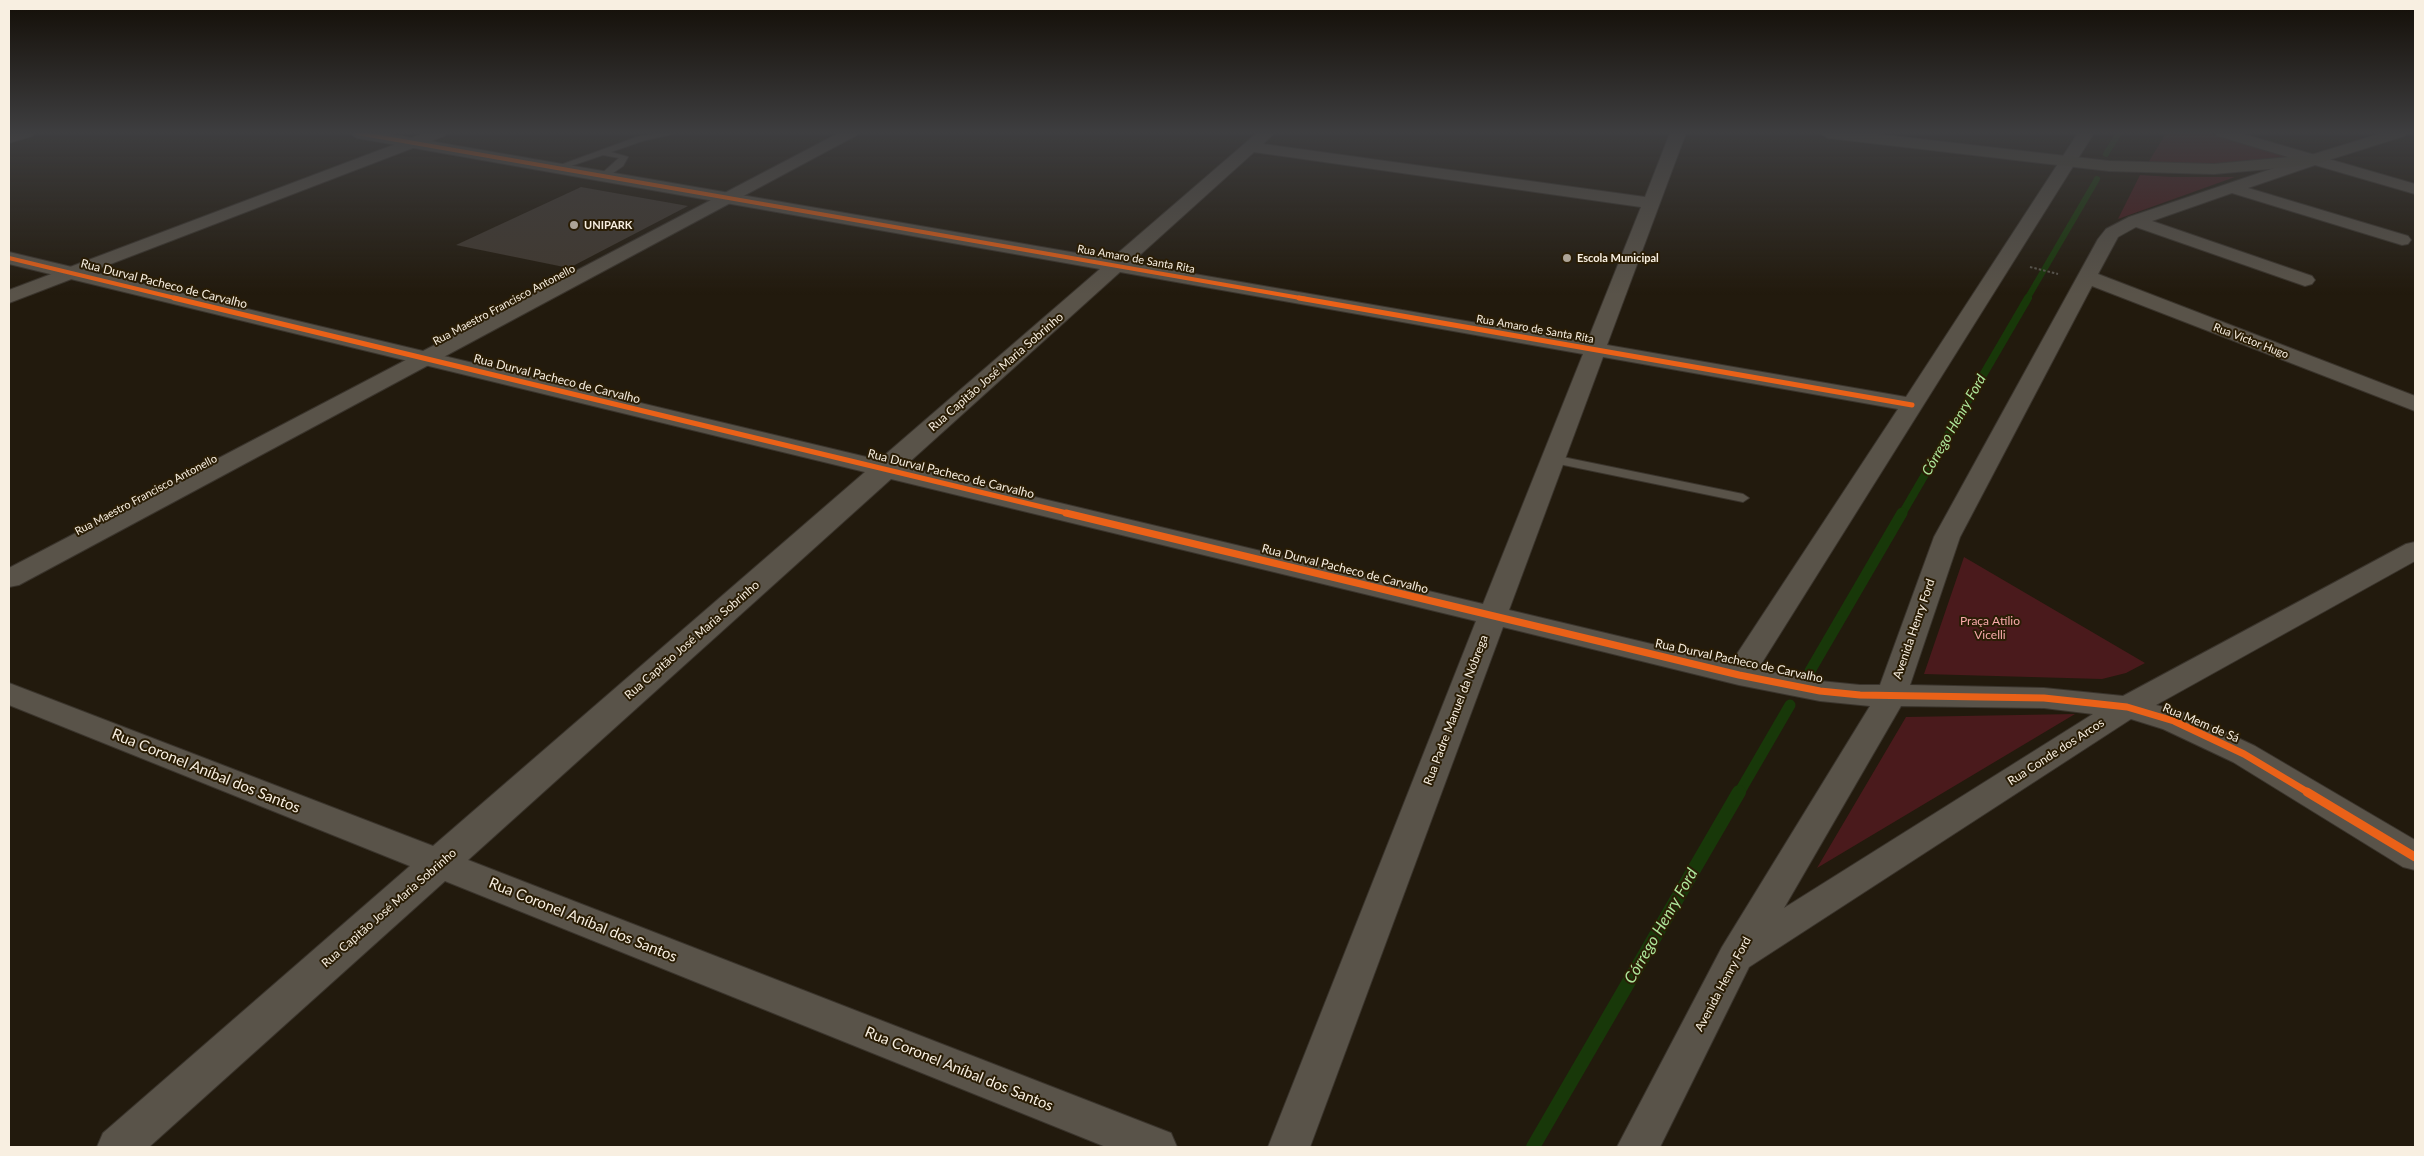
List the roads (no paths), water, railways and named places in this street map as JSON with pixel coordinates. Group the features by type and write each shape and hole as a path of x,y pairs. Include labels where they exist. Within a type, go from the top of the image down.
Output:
{"street":[{"path":"9,297 297,187"},
{"name":"Rua Amaro de Santa Rita","path":"665,187 1912,405"},
{"name":"Rua Maestro Francisco Antonello","path":"9,580 749,187"},
{"name":"Rua Capitão José Maria Sobrinho","path":"118,1147 1205,187"},
{"path":"1551,187 1651,203"},
{"name":"Rua Padre Manuel da Nóbrega","path":"1289,1147 1657,187"},
{"path":"1740,675 2051,187"},
{"name":"Avenida Henry Ford","path":"1638,1147 1735,958 1891,697 1947,537 2112,233 2135,222 2235,187"},
{"path":"2232,188 2402,240"},
{"path":"2135,222 2304,280"},
{"name":"Rua Durval Pacheco de Carvalho","path":"9,258 1740,675 1820,691 1891,697"},
{"name":"Rua Victor Hugo","path":"2092,268 2415,404"},
{"name":"Rua Conde dos Arcos","path":"1735,958 2127,707 2415,550"},
{"name":"Rua Coronel Aníbal dos Santos","path":"9,692 1156,1147"},
{"name":"Rua Mem de Sá","path":"1891,697 2044,698 2127,707 2174,721 2244,754 2415,857"}],"lane":[{"path":"1553,459 1743,498"}],"waterway":[{"name":"Córrego Henry Ford","path":"2027,299 2092,187"},
{"name":"Córrego Henry Ford","path":"1902,514 2028,298"},
{"name":"Córrego Henry Ford","path":"1810,671 1902,513"},
{"name":"Córrego Henry Ford","path":"1739,793 1790,705"},
{"name":"Córrego Henry Ford","path":"1533,1147 1739,792"}],"place":[{"name":"UNIPARK","path":"574,225"},
{"name":"Escola Municipal","path":"1567,258"}],"park label":[{"name":"Praça Atílio Vicelli","path":"1990,628"}]}
